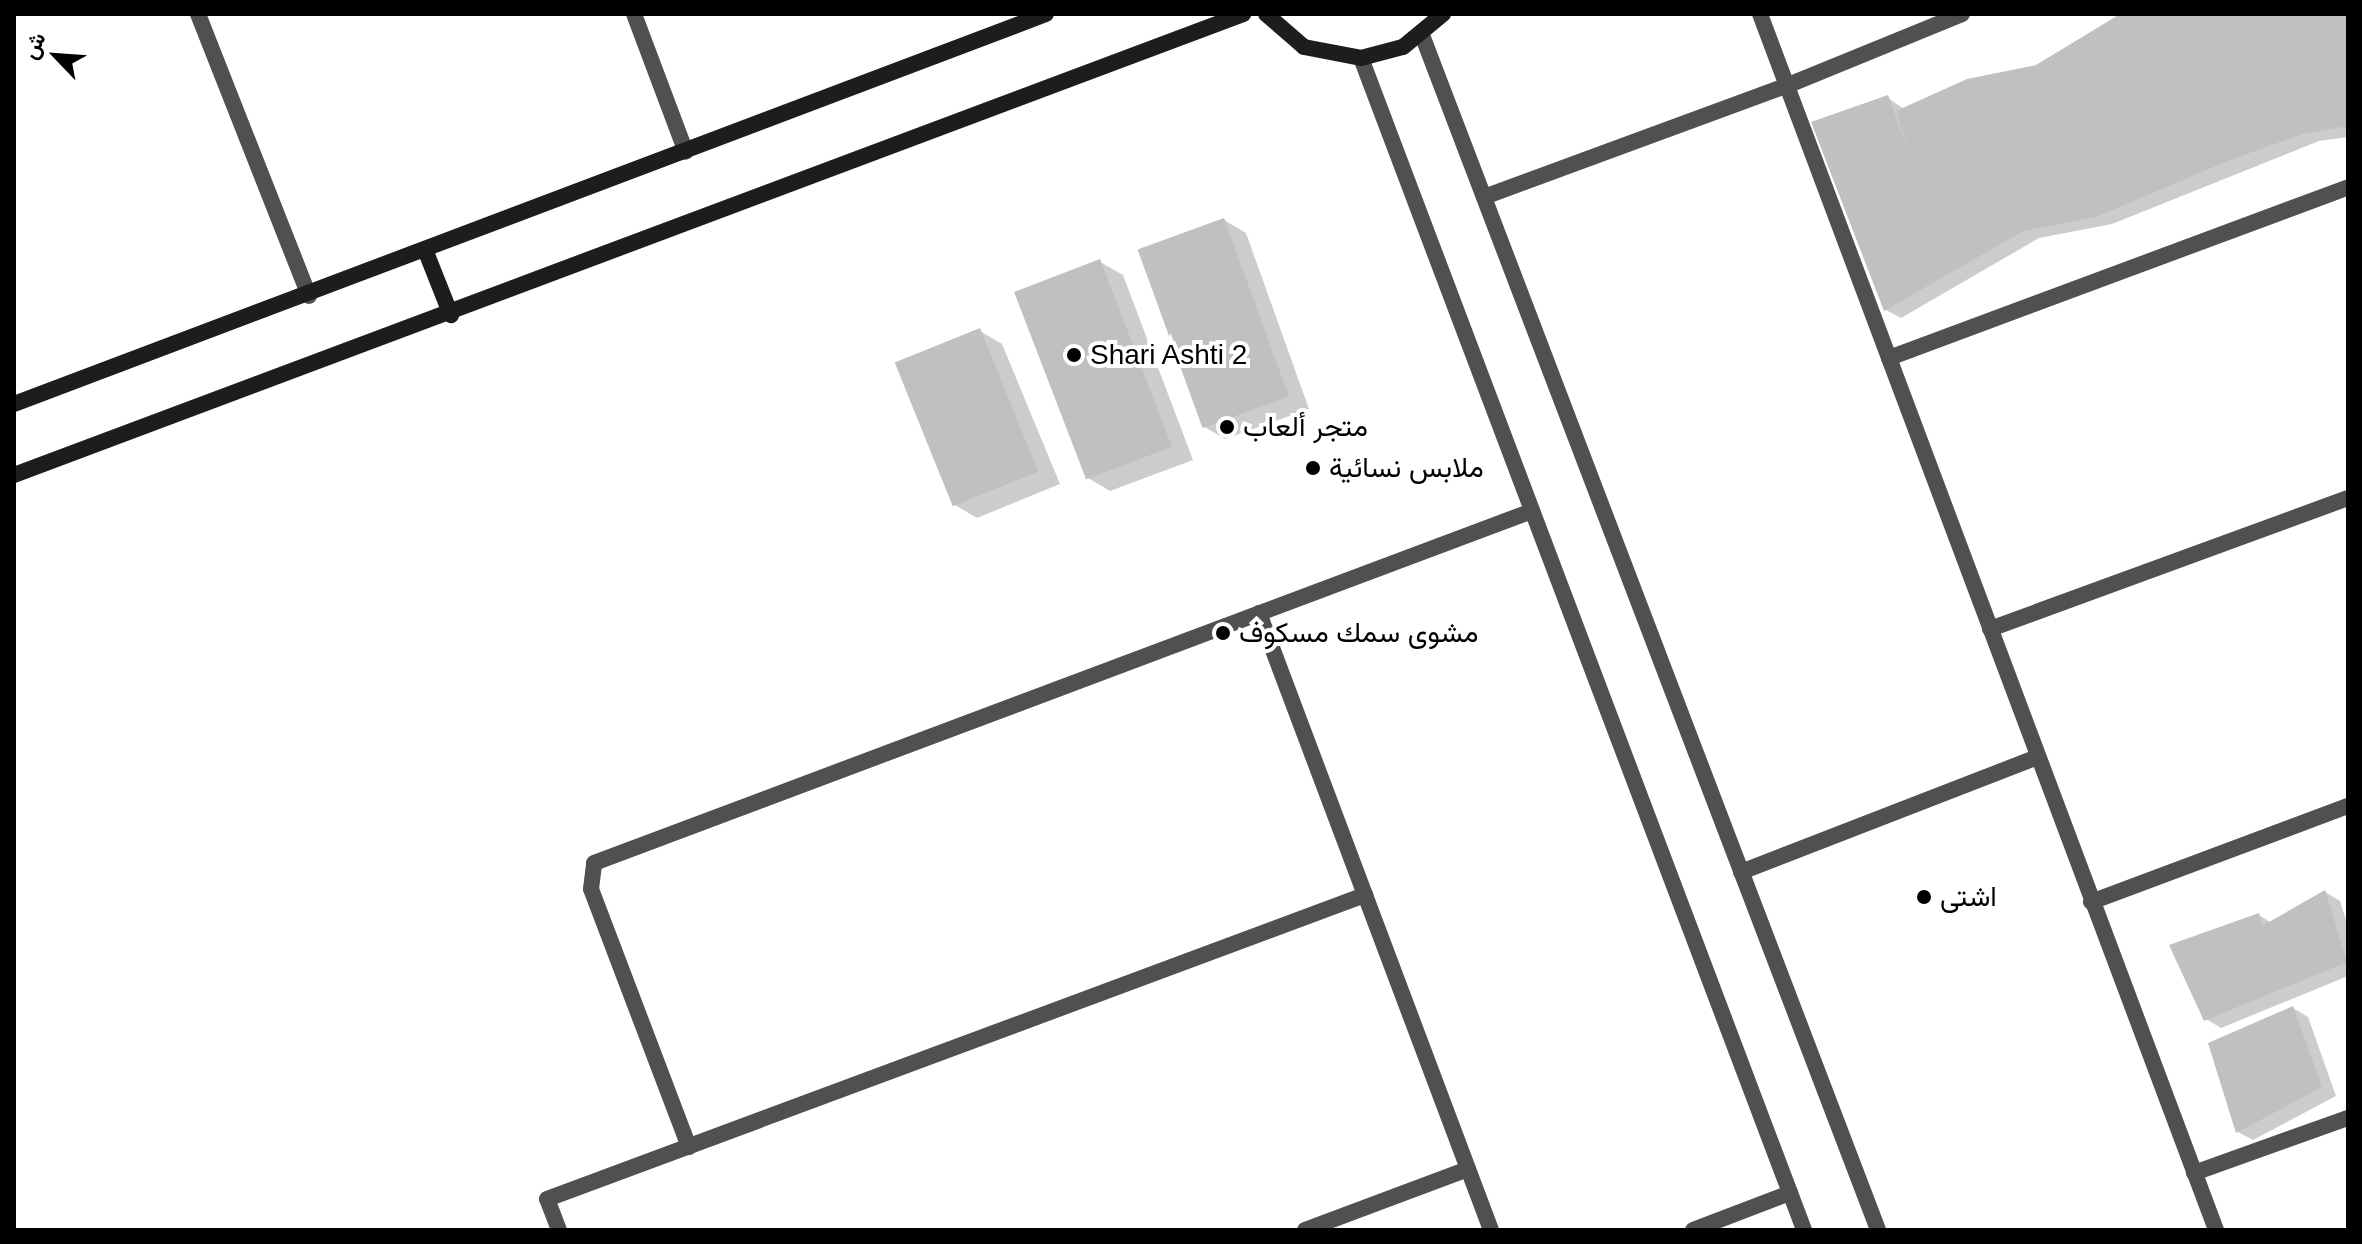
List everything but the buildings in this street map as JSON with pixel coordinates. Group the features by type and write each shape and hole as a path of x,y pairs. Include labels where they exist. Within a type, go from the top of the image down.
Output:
{"street":[{"path":"634,14 686,152"},
{"path":"14,404 426,252 1046,14"},
{"path":"14,475 451,315 1243,14"},
{"path":"1266,14 1304,47 1361,58 1403,47 1422,35 1443,14"},
{"path":"1760,14 2216,1230"},
{"path":"1484,197 1786,86 1962,14"},
{"path":"204,16 309,296"},
{"path":"1422,35 1878,1230"},
{"path":"1361,58 1804,1230"},
{"path":"1889,358 2348,187"},
{"path":"426,252 451,315"},
{"path":"1990,629 2348,498"},
{"path":"689,1147 591,889 594,863 1532,511"},
{"path":"1259,613 1491,1230"},
{"path":"1741,872 2037,757"},
{"path":"2091,902 2348,806"},
{"path":"559,1230 547,1199 1365,895"},
{"path":"2194,1173 2348,1118"},
{"path":"1305,1230 1468,1169"},
{"path":"1693,1230 1790,1193"}],"place":[{"name":"Shari Ashti 2","path":"1074,355"},
{"name":"متجر ألعاب","path":"1227,427"},
{"name":"ملابس نسائية","path":"1313,468"},
{"name":"مشوى سمك مسكوف","path":"1223,633"},
{"name":"اشتی","path":"1924,897"}]}
